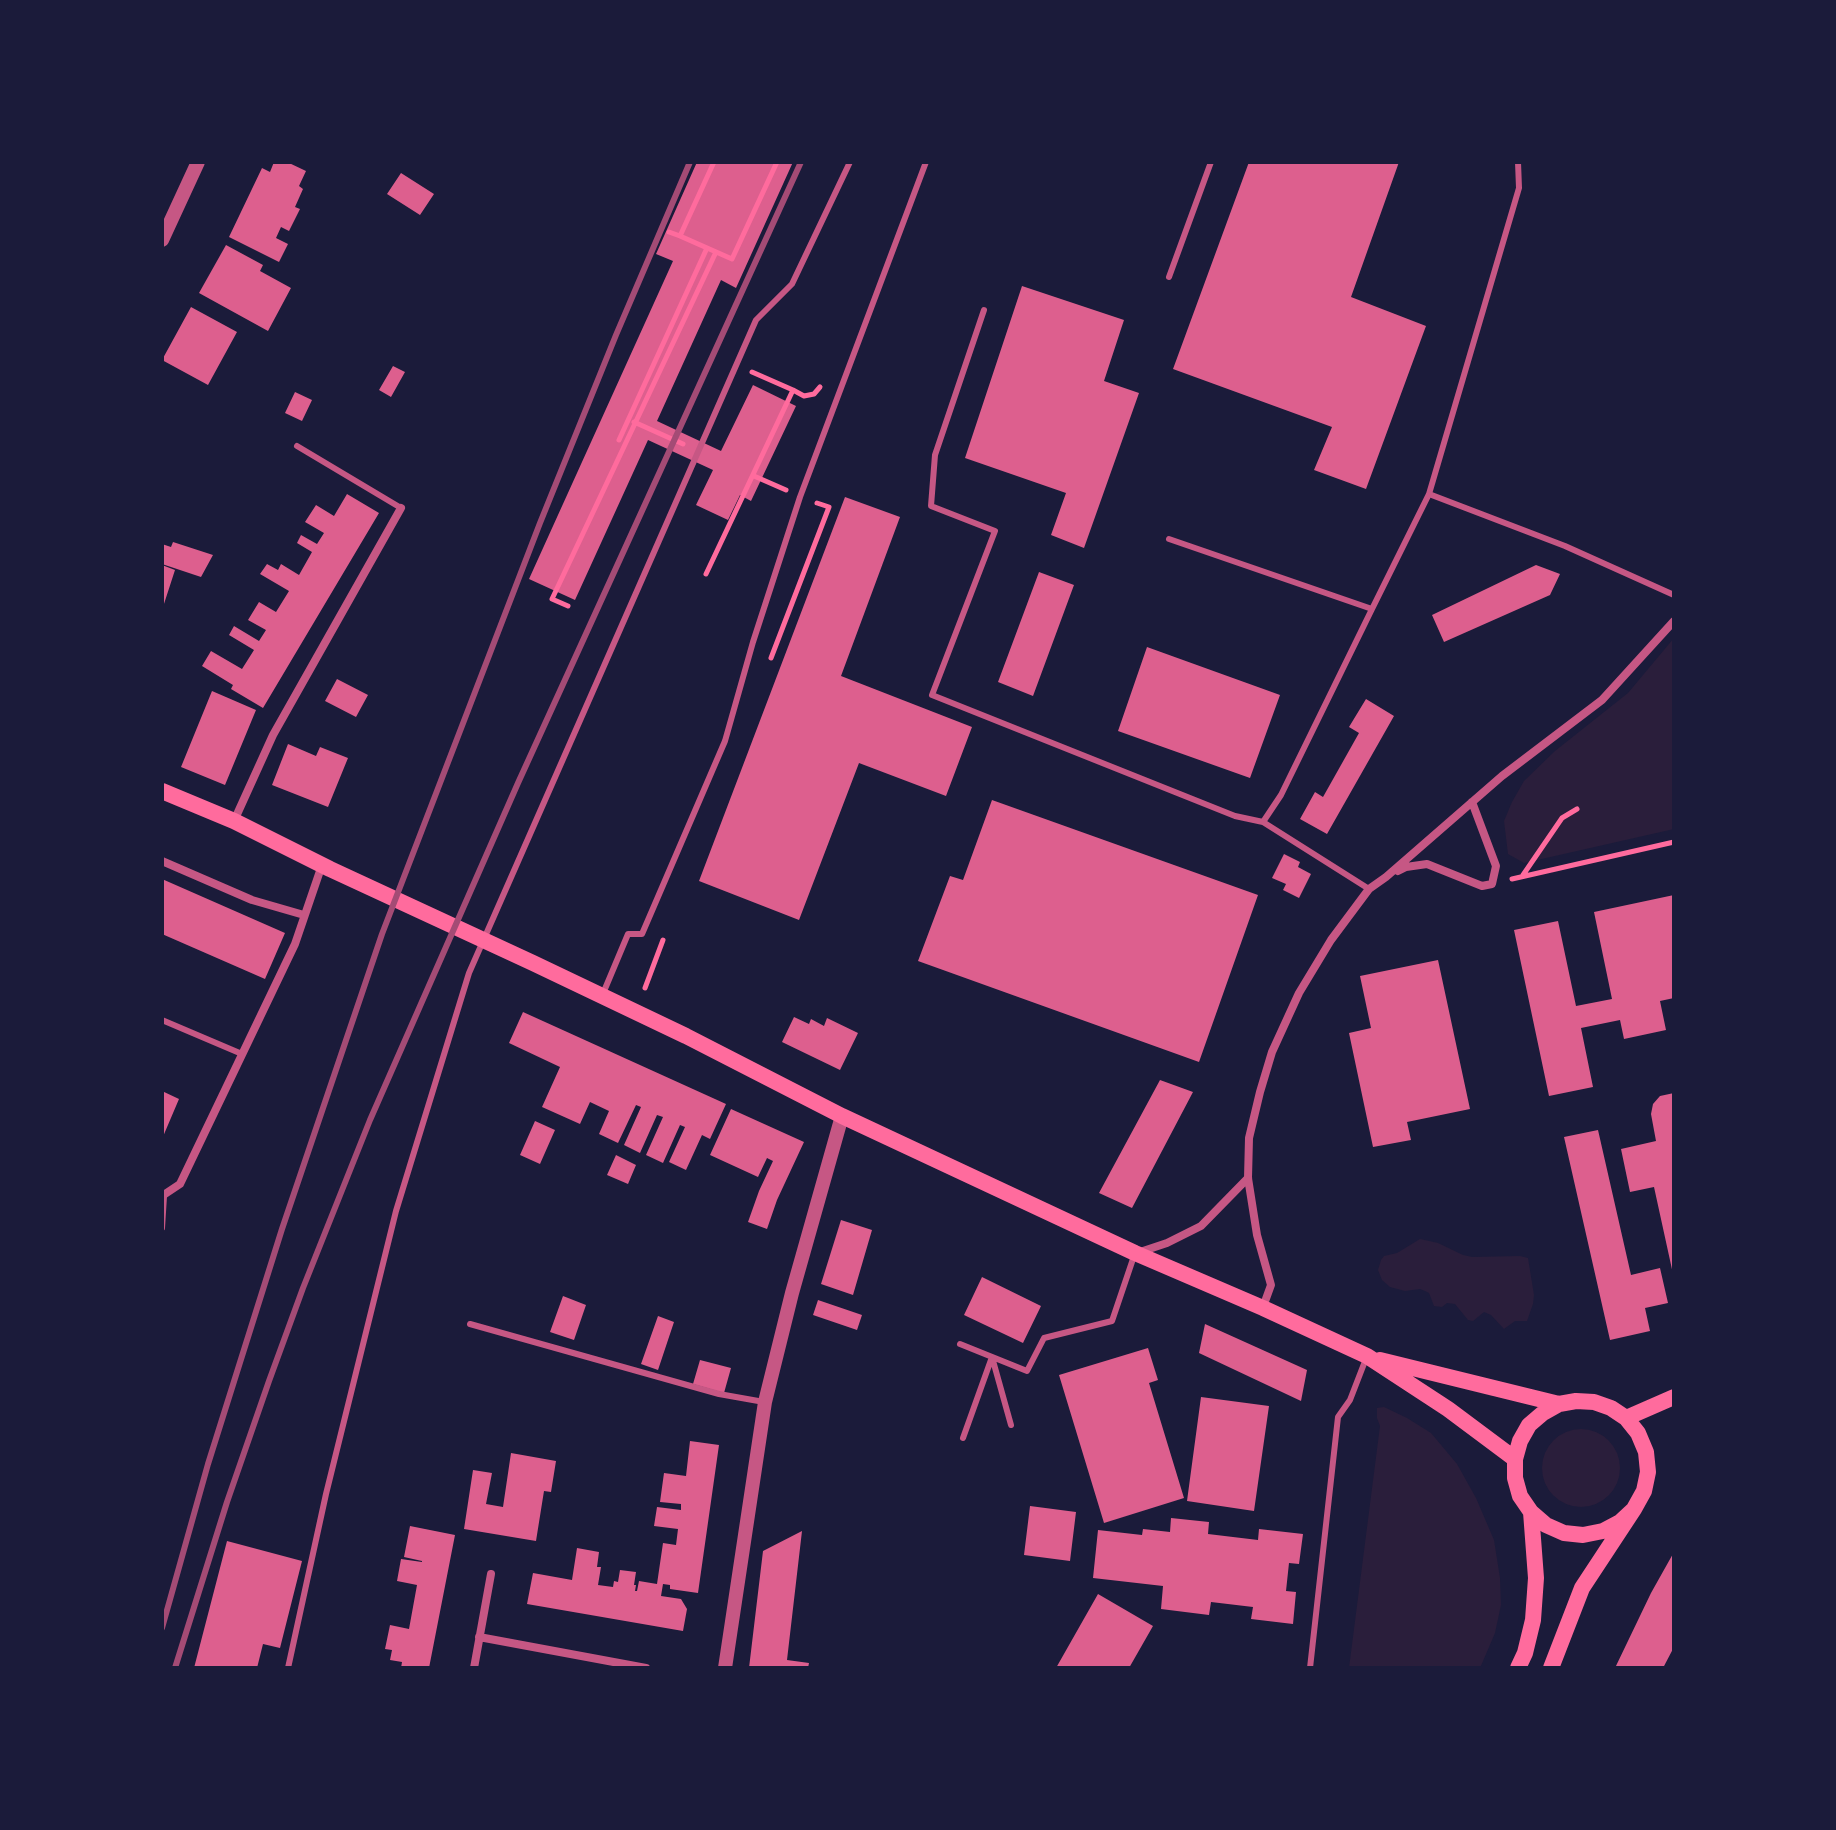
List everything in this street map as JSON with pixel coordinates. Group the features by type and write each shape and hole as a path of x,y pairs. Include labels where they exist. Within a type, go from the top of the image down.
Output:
{"main road":[{"path":"162,791 234,821 686,1036 842,1116 1135,1253 1367,1356 1448,1409 1515,1459"},
{"path":"1367,1356 1559,1404"},
{"path":"1626,1418 1674,1397"},
{"path":"1551,1668 1582,1588 1634,1509 1644,1491 1648,1472 1646,1452 1638,1433 1626,1418 1611,1408 1594,1402 1559,1404 1529,1425 1515,1459 1515,1478 1520,1496 1531,1512 1546,1525 1564,1533 1583,1535 1603,1531 1620,1522 1634,1509"},
{"path":"1518,1668 1533,1620 1536,1578 1531,1512"}],"street":[{"path":"162,240 198,162"},
{"path":"234,821 273,735 401,508"},
{"path":"1263,1308 1271,1285 1257,1235 1248,1178 1249,1138 1272,1052 1299,993 1331,940 1369,889 1502,776 1602,700 1674,621"},
{"path":"1386,877 1406,867 1427,864 1482,886 1492,884 1496,866 1472,802"},
{"path":"162,861 252,900 304,915"},
{"path":"163,1196 180,1184 295,944 304,915 326,867"},
{"path":"725,1668 765,1402 842,1116"},
{"path":"1135,1253 1167,1243 1201,1226 1248,1178"},
{"path":"474,1668 491,1574"},
{"path":"479,1637 646,1668"}],"lane":[{"path":"288,1668 326,1494 396,1211 469,973 756,320 792,284 850,162"},
{"path":"602,997 628,934 642,934 725,741 800,497 926,162"},
{"path":"1169,277 1211,162"},
{"path":"1263,822 1281,795 1429,494 1519,188 1518,162"},
{"path":"984,310 935,455 931,506 995,531 932,695 1235,816 1263,822 1369,889"},
{"path":"297,446 401,508"},
{"path":"1429,494 1565,546 1674,595"},
{"path":"1169,539 1372,609"},
{"path":"162,1020 242,1054"},
{"path":"162,1228 163,1196"},
{"path":"960,1344 1027,1371 1044,1338 1112,1321 1135,1253"},
{"path":"470,1324 719,1394 765,1402"},
{"path":"1310,1668 1338,1417 1350,1400 1367,1356"},
{"path":"992,1357 1011,1425"},
{"path":"963,1438 992,1357"}],"path":[{"path":"680,236 714,162"},
{"path":"669,232 732,259 777,162"},
{"path":"619,440 707,248"},
{"path":"568,606 552,599 716,252"},
{"path":"737,365 804,396 814,394 823,384"},
{"path":"706,574 793,390"},
{"path":"628,419 692,448"},
{"path":"1522,877 1562,818 1577,809"},
{"path":"1492,884 1674,842"}],"shaded area":[{"path":"1674,638 1674,829 1524,863 1508,854 1504,821 1524,781 1555,751 1628,693"},
{"path":"1420,1239 1472,1257 1528,1258 1534,1295 1527,1321 1515,1321 1504,1329 1484,1312 1473,1321 1468,1320 1455,1304 1434,1306 1429,1293 1425,1291 1390,1287 1382,1280 1378,1270 1381,1260"},
{"path":"1384,1407 1431,1433 1457,1464 1494,1540 1501,1605 1495,1633 1480,1668 1349,1668 1380,1426 1377,1408"},
{"path":"1581,1429 1596,1432 1608,1441 1617,1453 1620,1468 1617,1483 1608,1495 1596,1504 1581,1507 1566,1504 1554,1495 1545,1483 1542,1468 1545,1453 1554,1441 1566,1432"}],"building":[{"path":"274,162 287,162 306,171 295,207 300,209 289,231 281,227 276,238 288,244 279,262 229,237 262,168 270,172"},
{"path":"697,162 793,162 736,288 721,280 657,421 721,451 753,385 796,406 751,501 740,495 728,520 696,505 713,470 648,440 575,600 529,579 673,261 656,254"},
{"path":"1249,162 1399,162 1351,297 1426,326 1366,489 1314,470 1332,427 1173,369"},
{"path":"401,173 434,194 420,215 387,194"},
{"path":"226,245 263,265 260,271 291,288 268,331 199,293"},
{"path":"1022,286 1124,320 1104,381 1139,393 1084,548 1051,535 1066,493 965,458"},
{"path":"191,307 237,332 208,385 162,360"},
{"path":"393,366 405,372 391,397 379,390"},
{"path":"295,392 312,400 302,421 285,413"},
{"path":"347,494 379,513 263,708 231,689 233,685 202,666 211,651 242,669 254,650 229,635 234,626 259,641 266,630 248,620 259,602 276,612 289,591 260,574 267,564 278,570 281,564 299,575 312,552 297,543 301,535 317,544 324,533 305,522 316,505 334,516"},
{"path":"845,497 900,517 841,676 972,727 946,796 859,763 799,920 699,881"},
{"path":"173,542 213,555 201,577 162,564 162,544 171,547"},
{"path":"162,565 175,570 163,607 162,607"},
{"path":"1536,565 1560,574 1550,595 1444,642 1432,615"},
{"path":"1039,572 1074,585 1033,696 998,682"},
{"path":"1147,647 1280,695 1250,778 1118,731"},
{"path":"337,679 368,695 356,717 325,701"},
{"path":"212,691 256,710 225,785 181,767"},
{"path":"1366,699 1394,716 1327,834 1300,819 1315,792 1323,797 1359,733 1349,727"},
{"path":"288,744 316,756 320,747 348,758 328,807 272,785"},
{"path":"992,800 1258,895 1199,1062 918,961 950,876 963,880"},
{"path":"1284,854 1300,862 1298,867 1311,874 1299,898 1283,890 1286,884 1272,878"},
{"path":"162,879 285,933 265,979 162,934"},
{"path":"1674,895 1674,998 1660,1001 1666,1030 1624,1039 1620,1020 1581,1028 1593,1087 1549,1096 1514,930 1558,921 1576,1006 1612,999 1594,912"},
{"path":"1438,960 1470,1109 1407,1122 1411,1140 1373,1147 1349,1033 1371,1028 1360,976"},
{"path":"523,1012 726,1104 710,1139 702,1135 686,1170 669,1162 685,1127 680,1125 663,1163 646,1155 663,1117 657,1115 640,1153 624,1145 641,1107 636,1105 618,1143 599,1134 609,1111 590,1102 580,1124 542,1107 560,1067 509,1043"},
{"path":"794,1017 809,1024 811,1019 824,1026 827,1018 858,1033 840,1070 782,1042"},
{"path":"1160,1080 1193,1092 1132,1208 1099,1193"},
{"path":"162,1091 179,1099 162,1139"},
{"path":"1674,1093 1673,1274 1654,1187 1630,1192 1621,1149 1656,1141 1651,1114 1653,1104 1660,1096"},
{"path":"731,1109 804,1142 767,1229 748,1222 773,1161 767,1158 758,1177 710,1155"},
{"path":"535,1121 555,1130 540,1164 520,1155"},
{"path":"1598,1130 1631,1275 1660,1268 1668,1303 1645,1308 1650,1331 1610,1340 1564,1137"},
{"path":"616,1155 636,1165 628,1184 607,1175"},
{"path":"841,1220 872,1230 853,1295 821,1284"},
{"path":"982,1277 1041,1306 1023,1343 964,1315"},
{"path":"563,1296 586,1305 574,1340 550,1332"},
{"path":"818,1300 862,1315 857,1330 813,1315"},
{"path":"658,1316 674,1322 658,1370 641,1364"},
{"path":"1205,1324 1307,1370 1301,1401 1199,1353"},
{"path":"1148,1348 1158,1380 1149,1383 1184,1498 1104,1523 1059,1375"},
{"path":"700,1360 731,1368 724,1393 693,1384"},
{"path":"1201,1397 1269,1406 1254,1511 1187,1501"},
{"path":"690,1441 719,1445 698,1593 670,1589 670,1585 663,1584 661,1596 681,1599 687,1609 683,1631 527,1604 533,1573 572,1580 577,1548 599,1552 597,1567 601,1567 598,1585 613,1587 614,1581 618,1582 620,1570 636,1572 635,1591 639,1581 657,1584 663,1543 676,1545 678,1529 654,1526 657,1507 681,1510 681,1504 660,1502 664,1473 686,1476"},
{"path":"511,1453 556,1461 551,1492 544,1491 536,1541 464,1529 473,1470 492,1473 486,1504 503,1507"},
{"path":"1030,1506 1076,1512 1070,1561 1024,1555"},
{"path":"1171,1518 1209,1522 1208,1534 1258,1540 1259,1529 1303,1534 1299,1564 1289,1563 1286,1591 1296,1592 1293,1624 1251,1619 1253,1607 1211,1602 1209,1615 1161,1609 1163,1586 1093,1578 1098,1530 1142,1535 1143,1529 1170,1532"},
{"path":"410,1526 455,1535 429,1668 401,1668 402,1662 390,1660 392,1650 385,1649 390,1625 409,1629 417,1585 397,1581 401,1559 422,1562 404,1557"},
{"path":"802,1531 787,1660 809,1663 808,1668 749,1668 763,1551"},
{"path":"227,1541 302,1561 280,1648 263,1644 257,1668 194,1668"},
{"path":"1674,1552 1674,1647 1663,1668 1615,1668 1651,1593"},
{"path":"1098,1594 1153,1626 1129,1668 1056,1668"}],"railway":[{"path":"162,1628 208,1464 282,1229 382,934 540,523 690,162"},
{"path":"175,1668 269,1381 370,1120 518,783 801,162"}]}
